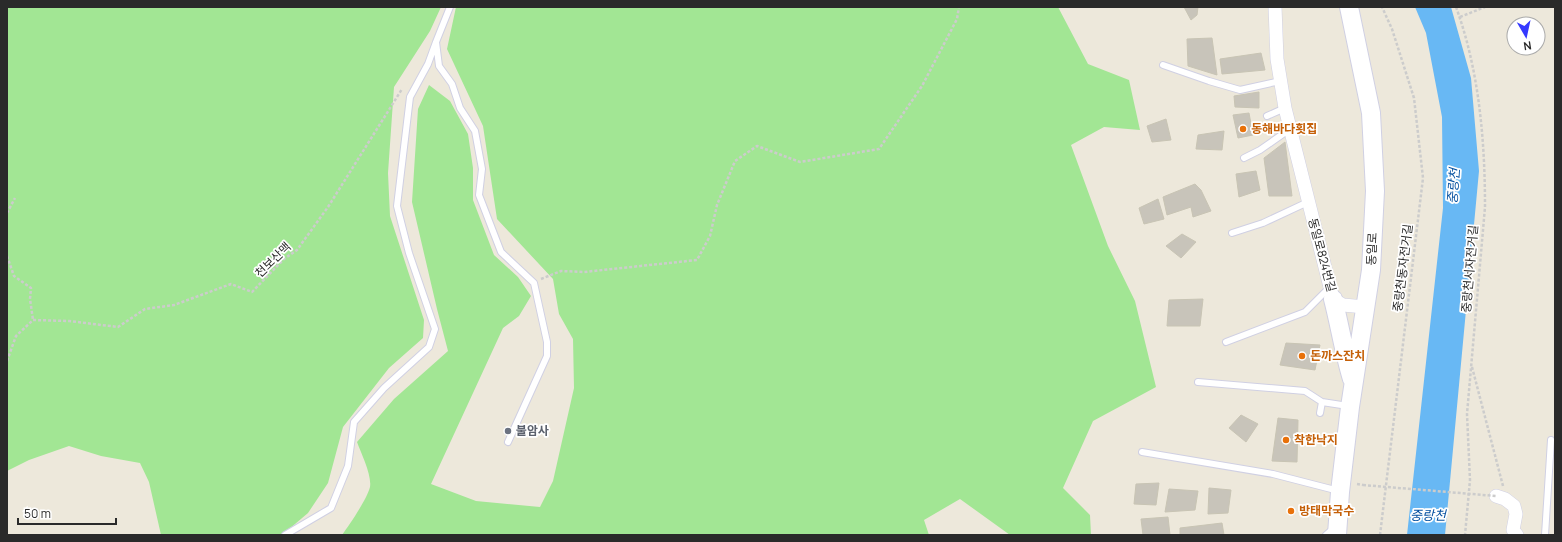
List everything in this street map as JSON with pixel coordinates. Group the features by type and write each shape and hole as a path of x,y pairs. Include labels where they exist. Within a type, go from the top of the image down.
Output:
{"street":[{"name":"동일로824번길","path":"1275,7 1277,59 1285,108 1331,293 1343,305 1365,307"},
{"name":"동일로","path":"1334,532 1350,407 1371,270 1375,191 1375,152 1372,113 1349,7"},
{"path":"1331,293 1340,327 1342,347 1354,385"},
{"path":"1501,498 1514,506 1516,514 1513,530 1517,535"}],"lane":[{"path":"286,535 331,508 348,466 354,422 384,388 429,347 436,329 409,253 397,206 410,97 428,64 450,7"},
{"path":"436,42 439,66 452,84 460,108 475,131 482,170 479,195 500,252 534,282 547,342 547,356 508,442"},
{"path":"1162,65 1240,90 1280,81"},
{"path":"1267,116 1285,108"},
{"path":"1244,158 1260,150 1290,129"},
{"name":"동일로824번길","path":"1232,233 1263,224 1308,202"},
{"path":"1226,342 1305,312 1331,293"},
{"path":"1198,382 1305,391 1322,402 1350,407"},
{"path":"1320,413 1322,402"},
{"path":"1545,535 1552,474 1551,440"},
{"path":"1142,452 1273,474 1340,492"}],"path":[{"path":"534,282 561,271 584,272 697,260 710,236 716,205 735,161 757,146 800,162 879,149 922,86 957,19 959,7"},
{"name":"중랑천동자전거길","path":"1380,535 1423,178 1414,98 1392,29 1382,7"},
{"name":"중랑천서자전거길","path":"1456,7 1460,17 1479,105 1485,177 1485,207 1468,414 1470,480 1465,535"},
{"path":"1460,17 1486,7"},
{"name":"천보산맥","path":"33,320 69,321 118,327 145,309 174,305 231,284 252,292 284,259 297,250 328,207 405,85"},
{"path":"7,213 15,198"},
{"path":"7,256 14,276 31,288 33,320 16,336 7,361"},
{"path":"1357,484 1501,498 1502,476 1472,365"}],"green space":[{"path":"7,7 441,7 430,31 394,87 388,173 390,216 424,320 423,338 389,368 343,427 328,483 308,513 282,535 161,535 149,482 140,463 101,456 69,446 29,460 7,471"},
{"path":"456,7 1058,7 1088,64 1129,80 1140,130 1104,127 1071,145 1108,246 1135,301 1156,387 1093,421 1063,488 1090,515 1091,535 1010,535 960,499 924,520 929,535 342,535 362,505 370,487 368,470 357,442 394,399 448,351 412,202 418,109 429,85 450,101 468,134 473,168 473,200 494,255 518,277 531,296 519,316 503,328 431,484 476,501 540,507 553,481 574,388 573,339 559,314 553,279 497,219 483,126 447,49"}],"water":[{"name":"중랑천","path":"1415,7 1451,7 1471,78 1479,171 1445,535 1407,535 1443,208 1442,117 1426,33"}],"building":[{"path":"1184,7 1198,7 1197,15 1191,20"},
{"path":"1212,38 1217,75 1188,66 1187,39"},
{"path":"1261,53 1265,70 1222,74 1220,59"},
{"path":"1259,92 1259,108 1235,107 1234,96"},
{"path":"1249,113 1253,135 1238,138 1233,115"},
{"path":"1166,119 1171,140 1152,142 1147,126"},
{"path":"1224,131 1222,150 1196,149 1198,135"},
{"path":"1285,142 1292,196 1269,196 1264,158"},
{"path":"1256,171 1260,190 1239,197 1236,174"},
{"path":"1195,184 1201,190 1211,211 1193,217 1191,207 1167,215 1163,197"},
{"path":"1158,199 1164,219 1144,224 1139,208"},
{"path":"1182,234 1196,242 1181,258 1166,246"},
{"path":"1203,299 1200,326 1167,326 1169,300"},
{"path":"1286,343 1320,345 1315,370 1280,365"},
{"path":"1241,415 1258,424 1246,442 1229,428"},
{"name":"착한낙지","path":"1278,418 1298,420 1297,462 1272,461"},
{"path":"1159,483 1156,505 1134,504 1136,484"},
{"path":"1209,488 1231,490 1228,513 1208,514"},
{"path":"1169,489 1198,491 1195,510 1165,512"},
{"path":"1168,517 1170,535 1143,535 1141,519"},
{"path":"1222,523 1224,535 1180,535 1180,528"}],"place":[{"name":"동해바다횟집","path":"1243,129"},
{"name":"돈까스잔치","path":"1302,356"},
{"name":"불암사","path":"508,431"},
{"name":"착한낙지","path":"1286,440"},
{"name":"방태막국수","path":"1291,511"}]}
